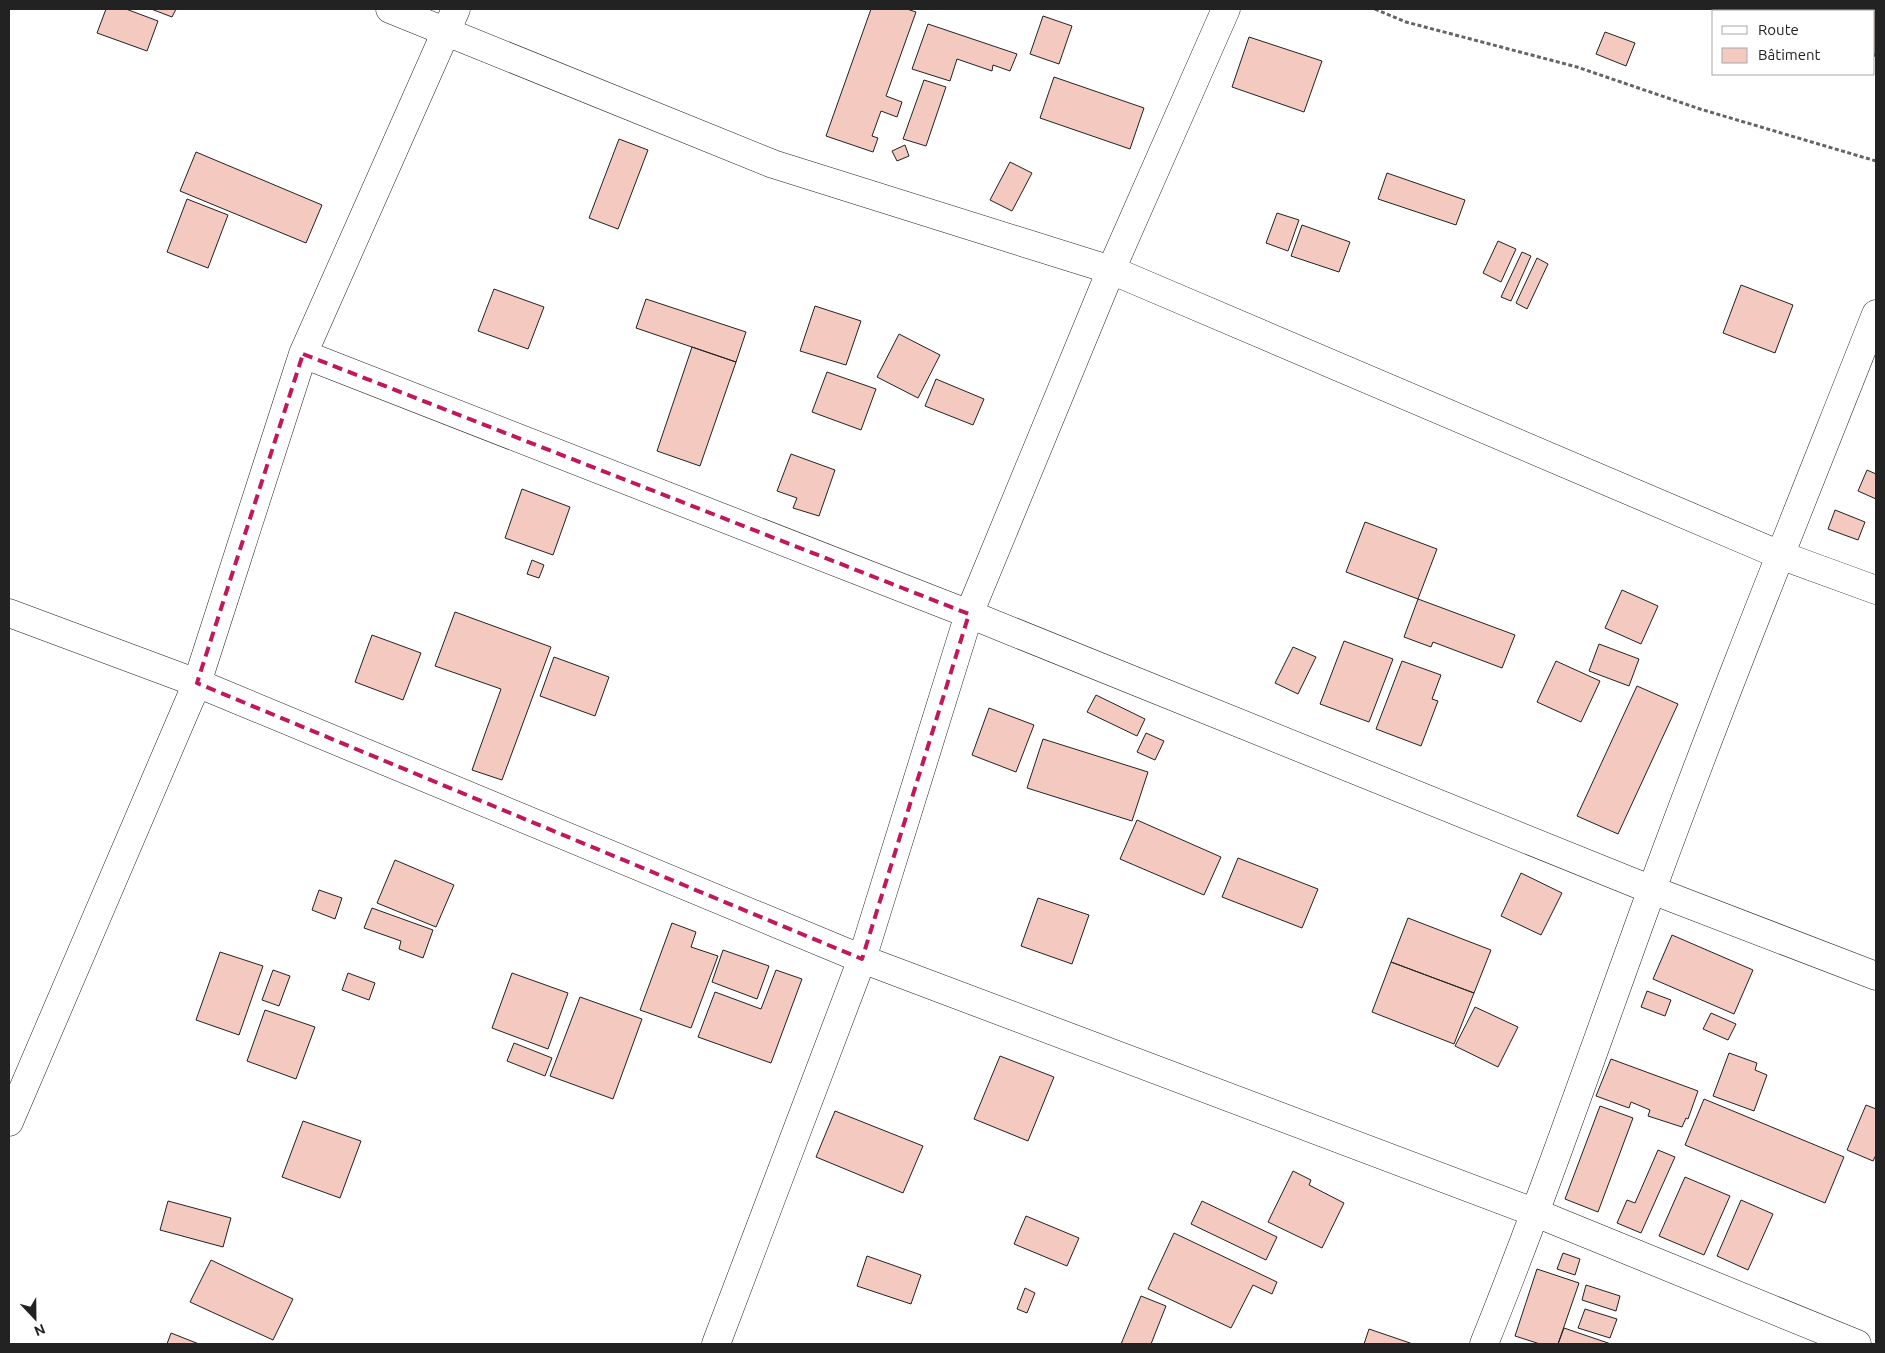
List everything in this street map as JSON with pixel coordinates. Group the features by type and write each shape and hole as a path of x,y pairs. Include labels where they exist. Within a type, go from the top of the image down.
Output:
{"street":[{"path":"390,9 452,20 773,164 1111,270 1780,555 1876,590"},
{"path":"716,1344 862,959 970,614 1111,270 1226,9"},
{"path":"9,1122 197,683 303,354 452,20"},
{"path":"1484,1344 1536,1213 1652,890 1780,555 1876,314"},
{"path":"303,354 970,614 1652,890 1876,976"},
{"path":"9,613 197,683 862,959 1536,1213 1857,1344"}],"path":[{"path":"1375,9 1406,22 1577,67 1700,108 1876,161"}],"highlighted area":[{"path":"303,354 969,614 862,959 197,683"}],"building":[{"path":"106,9 126,9 158,21 147,51 97,33"},
{"path":"151,9 176,9 172,17"},
{"path":"871,9 907,9 916,12 886,96 902,102 897,117 881,111 872,136 878,138 873,152 826,136"},
{"path":"1876,9 1875,54 1875,10 1850,10"},
{"path":"1043,16 1072,26 1059,64 1030,54"},
{"path":"928,24 1017,54 1010,71 993,65 992,71 957,59 950,81 912,69"},
{"path":"1605,32 1635,43 1626,66 1596,54"},
{"path":"1249,37 1322,61 1304,112 1232,87"},
{"path":"1054,77 1144,108 1130,149 1040,118"},
{"path":"924,80 946,87 926,146 903,139"},
{"path":"619,139 648,150 618,229 589,218"},
{"path":"905,145 909,156 897,161 892,151"},
{"path":"196,152 322,205 306,243 180,191"},
{"path":"1010,162 1032,173 1012,211 990,200"},
{"path":"1387,173 1465,200 1456,225 1378,199"},
{"path":"187,199 228,215 208,268 167,252"},
{"path":"1277,213 1299,220 1288,251 1266,243"},
{"path":"1302,225 1350,242 1339,272 1291,256"},
{"path":"1498,241 1516,249 1501,282 1483,273"},
{"path":"1522,252 1531,256 1511,301 1501,297"},
{"path":"1537,258 1548,264 1527,309 1516,303"},
{"path":"1741,285 1793,305 1775,353 1723,333"},
{"path":"494,289 544,307 528,349 478,331"},
{"path":"646,299 746,332 736,362 636,328"},
{"path":"815,306 861,321 846,365 800,351"},
{"path":"899,334 940,355 918,398 877,377"},
{"path":"692,347 736,362 700,466 657,451"},
{"path":"827,372 876,389 861,430 812,412"},
{"path":"936,379 984,399 973,425 925,406"},
{"path":"791,454 835,470 819,516 793,508 797,498 777,491"},
{"path":"1867,470 1876,474 1876,499 1858,491"},
{"path":"522,489 570,507 553,555 505,538"},
{"path":"1835,510 1865,522 1858,540 1828,529"},
{"path":"1365,522 1437,549 1418,599 1346,572"},
{"path":"532,560 544,565 539,578 527,574"},
{"path":"1622,590 1658,606 1641,644 1605,628"},
{"path":"1418,599 1515,635 1502,668 1433,642 1431,647 1404,637"},
{"path":"455,612 551,647 502,780 472,770 501,689 435,666"},
{"path":"372,635 421,653 403,700 355,682"},
{"path":"1344,641 1393,659 1369,722 1320,704"},
{"path":"1599,644 1639,659 1629,686 1589,671"},
{"path":"1293,647 1316,657 1298,694 1275,683"},
{"path":"554,657 609,677 595,716 540,696"},
{"path":"1402,661 1441,675 1432,699 1438,701 1421,746 1376,729"},
{"path":"1556,661 1600,681 1581,722 1537,702"},
{"path":"1637,686 1678,704 1618,834 1577,816"},
{"path":"1096,695 1145,719 1137,736 1087,712"},
{"path":"989,708 1034,725 1016,772 972,755"},
{"path":"1146,733 1164,741 1155,760 1137,752"},
{"path":"1043,739 1148,772 1132,821 1027,788"},
{"path":"1137,820 1221,857 1204,895 1120,859"},
{"path":"1238,858 1318,889 1302,928 1222,897"},
{"path":"395,860 454,885 436,927 377,903"},
{"path":"1521,873 1562,893 1541,935 1501,916"},
{"path":"319,890 342,898 335,919 312,910"},
{"path":"1038,898 1089,915 1072,964 1021,946"},
{"path":"372,908 433,930 423,958 399,949 401,941 364,928"},
{"path":"1408,918 1491,950 1474,993 1391,962"},
{"path":"672,923 696,932 691,947 718,956 691,1028 640,1010"},
{"path":"1672,935 1753,970 1734,1014 1653,979"},
{"path":"723,950 769,966 757,999 712,982"},
{"path":"220,952 263,966 239,1035 196,1020"},
{"path":"1391,962 1474,993 1454,1044 1372,1012"},
{"path":"273,970 290,976 279,1006 262,1000"},
{"path":"776,970 802,979 771,1063 698,1037 715,992 761,1009"},
{"path":"348,973 375,983 369,1000 342,990"},
{"path":"512,973 568,993 548,1049 492,1028"},
{"path":"1647,991 1671,1000 1665,1016 1641,1007"},
{"path":"580,997 642,1019 613,1099 550,1076"},
{"path":"1475,1007 1518,1027 1498,1067 1455,1046"},
{"path":"265,1010 315,1027 296,1079 247,1061"},
{"path":"1711,1013 1736,1024 1728,1040 1703,1029"},
{"path":"514,1043 552,1058 545,1076 507,1061"},
{"path":"1729,1053 1757,1063 1755,1070 1767,1075 1754,1111 1713,1096"},
{"path":"1000,1056 1054,1077 1028,1141 974,1119"},
{"path":"1611,1059 1698,1091 1688,1119 1686,1118 1682,1127 1648,1116 1650,1110 1631,1102 1629,1108 1596,1096"},
{"path":"1704,1099 1844,1157 1825,1203 1685,1145"},
{"path":"1866,1105 1876,1109 1876,1155 1873,1161 1847,1150"},
{"path":"1600,1106 1633,1118 1598,1212 1565,1199"},
{"path":"835,1111 923,1146 903,1193 816,1157"},
{"path":"303,1121 361,1141 340,1198 282,1177"},
{"path":"1658,1150 1675,1157 1641,1233 1617,1223 1627,1200 1635,1203"},
{"path":"1293,1171 1311,1180 1309,1185 1344,1203 1322,1248 1268,1222"},
{"path":"1685,1177 1730,1196 1704,1255 1659,1236"},
{"path":"1741,1200 1773,1214 1748,1270 1717,1256"},
{"path":"168,1201 231,1218 223,1247 160,1230"},
{"path":"1202,1201 1277,1237 1266,1260 1191,1224"},
{"path":"1026,1216 1079,1238 1067,1266 1014,1244"},
{"path":"1174,1233 1277,1282 1272,1294 1253,1285 1231,1328 1148,1289"},
{"path":"1563,1253 1580,1259 1575,1275 1557,1269"},
{"path":"867,1256 921,1275 911,1304 857,1286"},
{"path":"211,1260 293,1299 273,1340 190,1302"},
{"path":"1537,1269 1579,1283 1558,1344 1540,1344 1515,1336"},
{"path":"1586,1285 1620,1296 1616,1311 1582,1300"},
{"path":"1025,1288 1035,1293 1027,1313 1017,1309"},
{"path":"1141,1296 1166,1306 1151,1344 1121,1344"},
{"path":"1585,1309 1617,1319 1610,1338 1578,1328"},
{"path":"1564,1328 1611,1344 1558,1344"},
{"path":"1369,1329 1413,1344 1364,1344"},
{"path":"171,1333 199,1344 167,1344"}]}
